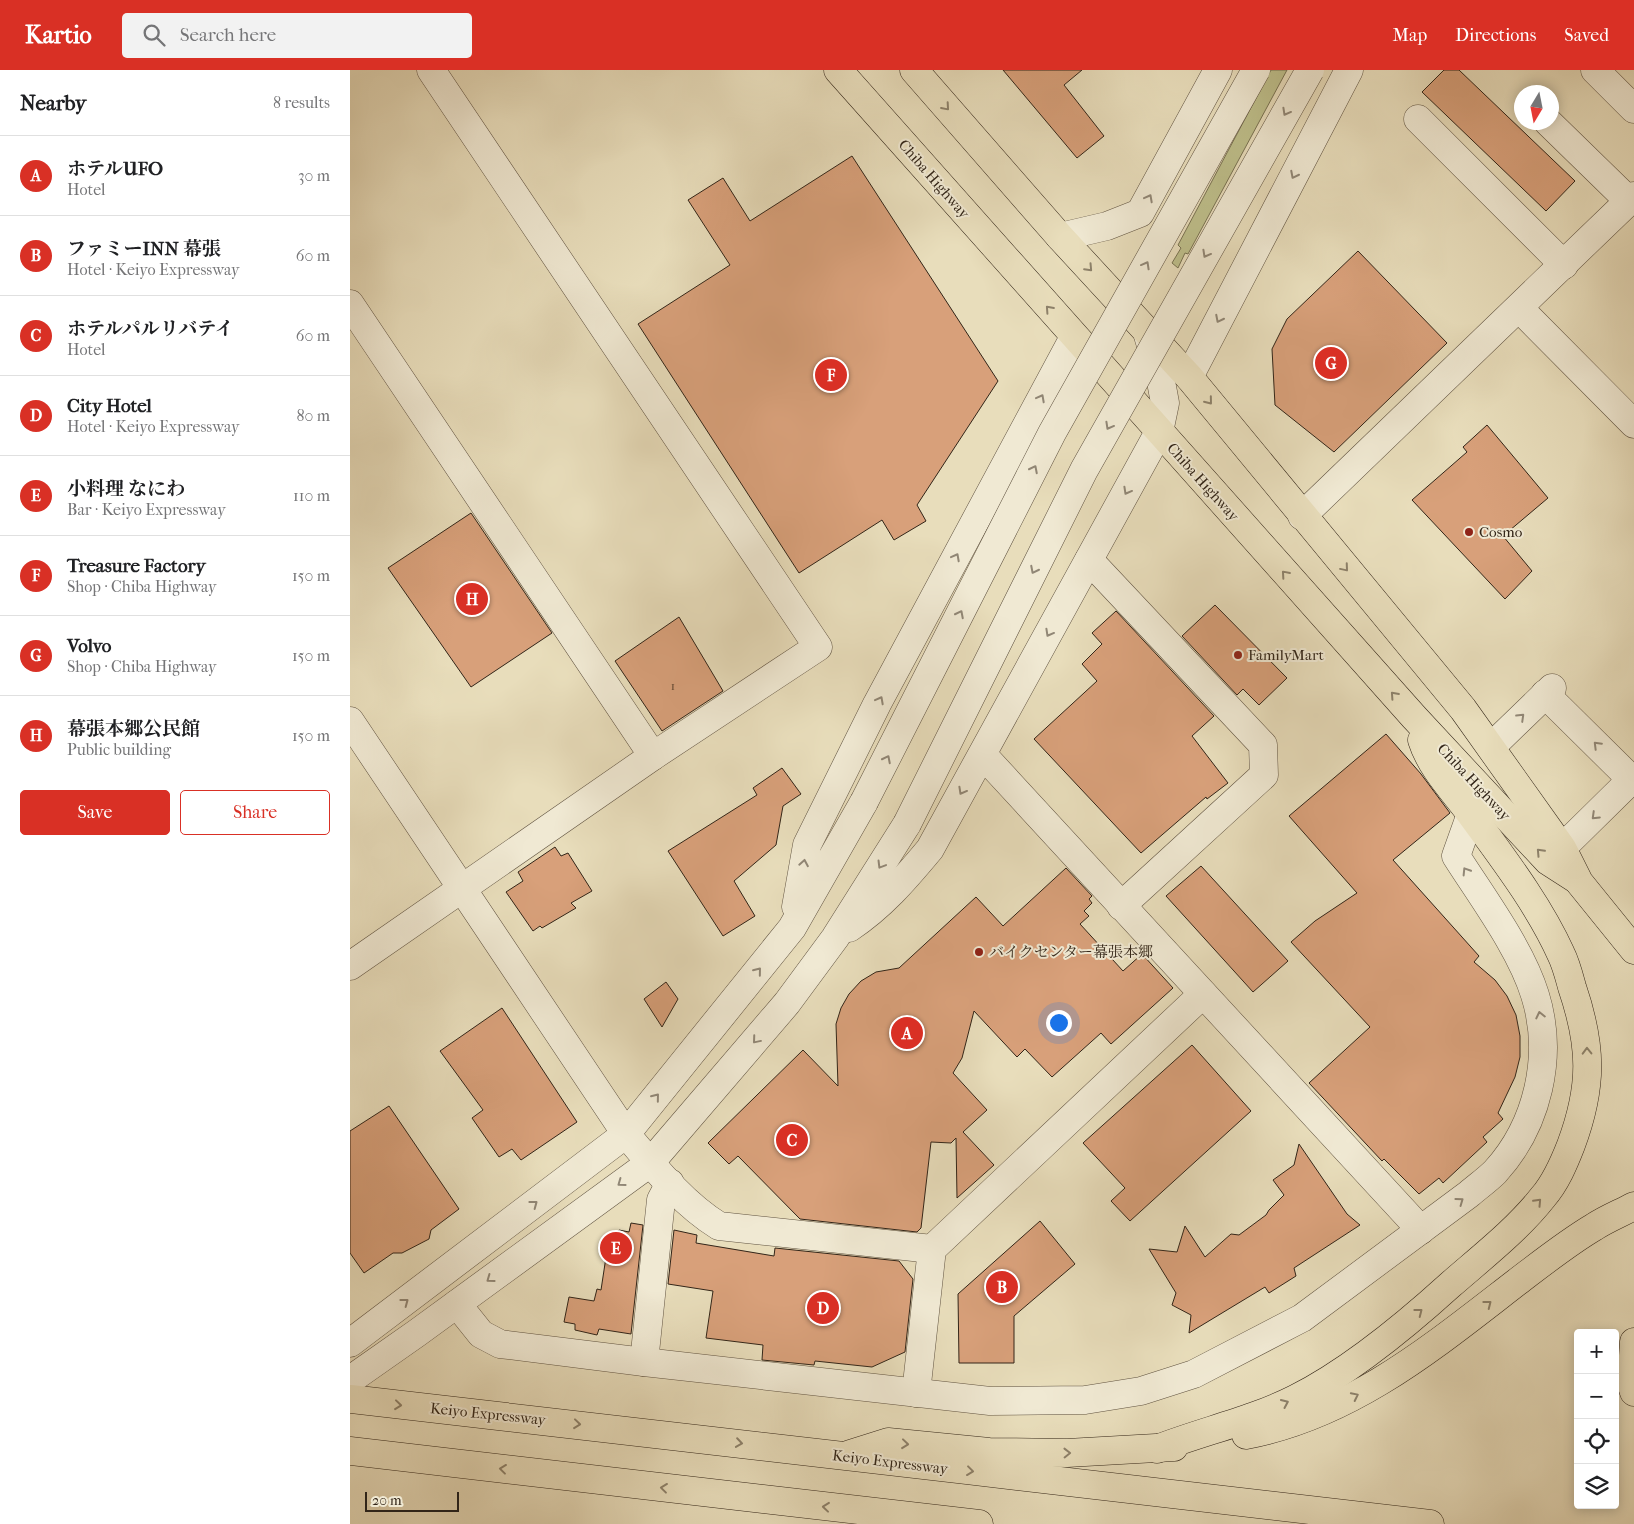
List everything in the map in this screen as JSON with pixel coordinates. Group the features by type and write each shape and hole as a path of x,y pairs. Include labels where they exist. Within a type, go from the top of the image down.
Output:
{"highway":[{"name":"Chiba Highway","path":"838,70 1414,717 1548,860 1579,882"},
{"name":"Chiba Highway","path":"914,70 1060,237 1189,377 1302,516 1464,709 1562,848 1579,882 1634,950"},
{"path":"1157,1449 1195,1434 1245,1421 1297,1398 1356,1360 1424,1308 1508,1233 1544,1196 1563,1166 1580,1121 1588,1081 1587,1037 1561,954 1526,893 1471,814 1428,758 1414,717"},
{"path":"841,1457 888,1442 989,1452 1066,1453 1157,1449 1258,1433 1313,1416 1371,1388 1421,1356 1550,1257 1594,1226 1634,1206"},
{"path":"1634,1342 1631,1384 1634,1392"},
{"name":"Keiyo Expressway","path":"350,1399 705,1438 841,1457 1430,1524"},
{"path":"350,1451 978,1524"}],"street":[{"path":"350,966 653,756 818,646 431,70"},
{"path":"1060,237 1107,226 1140,213 1218,70"},
{"path":"355,1335 626,1134 792,928 864,802 1052,433 1256,70"},
{"path":"350,1380 417,1334 650,1162 776,1016 835,938 906,824 1084,470 1310,70"},
{"path":"1189,377 1348,70"},
{"path":"1595,70 1634,109"},
{"path":"1418,120 1564,264"},
{"path":"1302,516 1631,199 1557,130"},
{"path":"350,304 653,756"},
{"path":"1519,308 1634,424"},
{"path":"835,938 879,906 930,849 1159,432 1165,403 1160,376 1147,330"},
{"path":"792,928 808,845 877,704 1074,337"},
{"path":"1089,560 1264,745 1264,775 1121,906"},
{"path":"1491,747 1548,691 1630,782 1562,848"},
{"path":"350,722 626,1134 698,1213 719,1226 932,1249"},
{"path":"983,754 1420,1230"},
{"path":"457,1304 481,1334 500,1344 990,1401 1084,1400 1141,1391 1185,1377 1302,1318 1469,1194 1495,1172 1529,1119 1544,1057 1542,1025 1535,993 1500,926 1456,856 1471,814"},
{"path":"916,1393 932,1249 1203,994"},
{"path":"644,1362 661,1200 670,1184"}],"green space":[{"path":"1271,70 1287,70 1188,254 1185,253 1178,268 1172,263 1181,248 1178,245"}],"building":[{"path":"1003,70 1082,70 1064,85 1104,136 1077,158"},
{"path":"1444,70 1459,70 1514,123 1514,130 1522,130 1575,181 1546,211 1422,92"},
{"path":"852,156 998,381 917,505 926,521 894,540 882,520 799,573 638,324 730,265 688,200 723,178 750,221"},
{"path":"1358,251 1447,343 1334,452 1275,405 1272,349 1287,319"},
{"path":"1487,425 1548,498 1503,536 1532,571 1505,599 1412,500 1467,452 1463,447"},
{"path":"471,513 552,633 471,687 388,568"},
{"path":"1215,605 1287,678 1259,705 1243,689 1237,695 1182,636"},
{"path":"1116,611 1214,716 1192,736 1228,783 1207,799 1206,797 1141,853 1034,739 1097,681 1082,664 1102,644 1092,633"},
{"path":"679,617 723,691 662,731 615,661"},
{"path":"1386,734 1421,774 1450,813 1393,860 1479,956 1474,962 1495,980 1507,996 1516,1015 1520,1036 1520,1057 1515,1077 1498,1113 1503,1119 1483,1137 1487,1142 1443,1183 1439,1178 1419,1194 1384,1159 1382,1161 1309,1083 1370,1027 1291,942 1315,921 1357,893 1289,816"},
{"path":"782,768 801,794 783,806 776,845 734,881 755,916 723,936 668,851 757,795 753,788"},
{"path":"555,847 561,856 568,853 592,891 571,903 576,908 542,928 540,926 533,931 506,892 523,881 518,872"},
{"path":"1201,866 1288,961 1253,992 1166,896"},
{"path":"1066,868 1092,896 1089,899 1092,903 1084,911 1089,916 1080,924 1123,971 1142,954 1173,988 1111,1044 1101,1033 1052,1077 1025,1049 1017,1057 974,1011 962,1058 953,1073 987,1110 963,1132 994,1165 957,1198 956,1138 951,1143 931,1142 921,1228 917,1232 800,1219 738,1156 729,1164 708,1143 803,1050 838,1086 836,1024 841,1008 849,994 861,981 876,972 899,968 976,897 1003,926"},
{"path":"666,982 678,999 662,1027 644,999"},
{"path":"502,1008 577,1122 521,1160 512,1149 499,1157 472,1118 483,1110 440,1051"},
{"path":"1192,1045 1251,1111 1130,1221 1111,1201 1125,1188 1083,1143"},
{"path":"389,1106 459,1209 431,1230 429,1239 402,1253 393,1253 364,1273 350,1253 350,1131"},
{"path":"1299,1144 1347,1214 1360,1225 1294,1268 1296,1276 1269,1293 1265,1287 1189,1333 1191,1315 1172,1305 1176,1293 1149,1249 1177,1252 1185,1226 1205,1257 1231,1234 1239,1235 1266,1215 1284,1195 1273,1180 1294,1165"},
{"path":"1040,1221 1075,1264 1014,1316 1014,1363 959,1363 958,1294"},
{"path":"631,1223 643,1225 631,1334 599,1329 597,1335 575,1330 575,1324 564,1322 569,1297 594,1301 597,1289 601,1290 608,1244 619,1230 629,1232"},
{"path":"674,1230 697,1235 696,1243 774,1256 775,1248 899,1261 913,1279 905,1352 872,1367 815,1361 814,1365 762,1360 763,1345 706,1338 713,1291 668,1284"}],"place":[{"name":"Volvo","path":"1331,363"},
{"name":"Treasure Factory","path":"831,375"},
{"name":"Cosmo","path":"1469,532"},
{"name":"幕張本郷公民館","path":"472,599"},
{"name":"FamilyMart","path":"1238,655"},
{"name":"バイクセンター幕張本郷","path":"979,952"},
{"name":"ホテルUFO","path":"907,1033"},
{"name":"ホテルパルリバテイ","path":"792,1140"},
{"name":"小料理 なにわ","path":"616,1248"},
{"name":"ファミーINN 幕張","path":"1002,1287"},
{"name":"City Hotel","path":"823,1308"}]}
